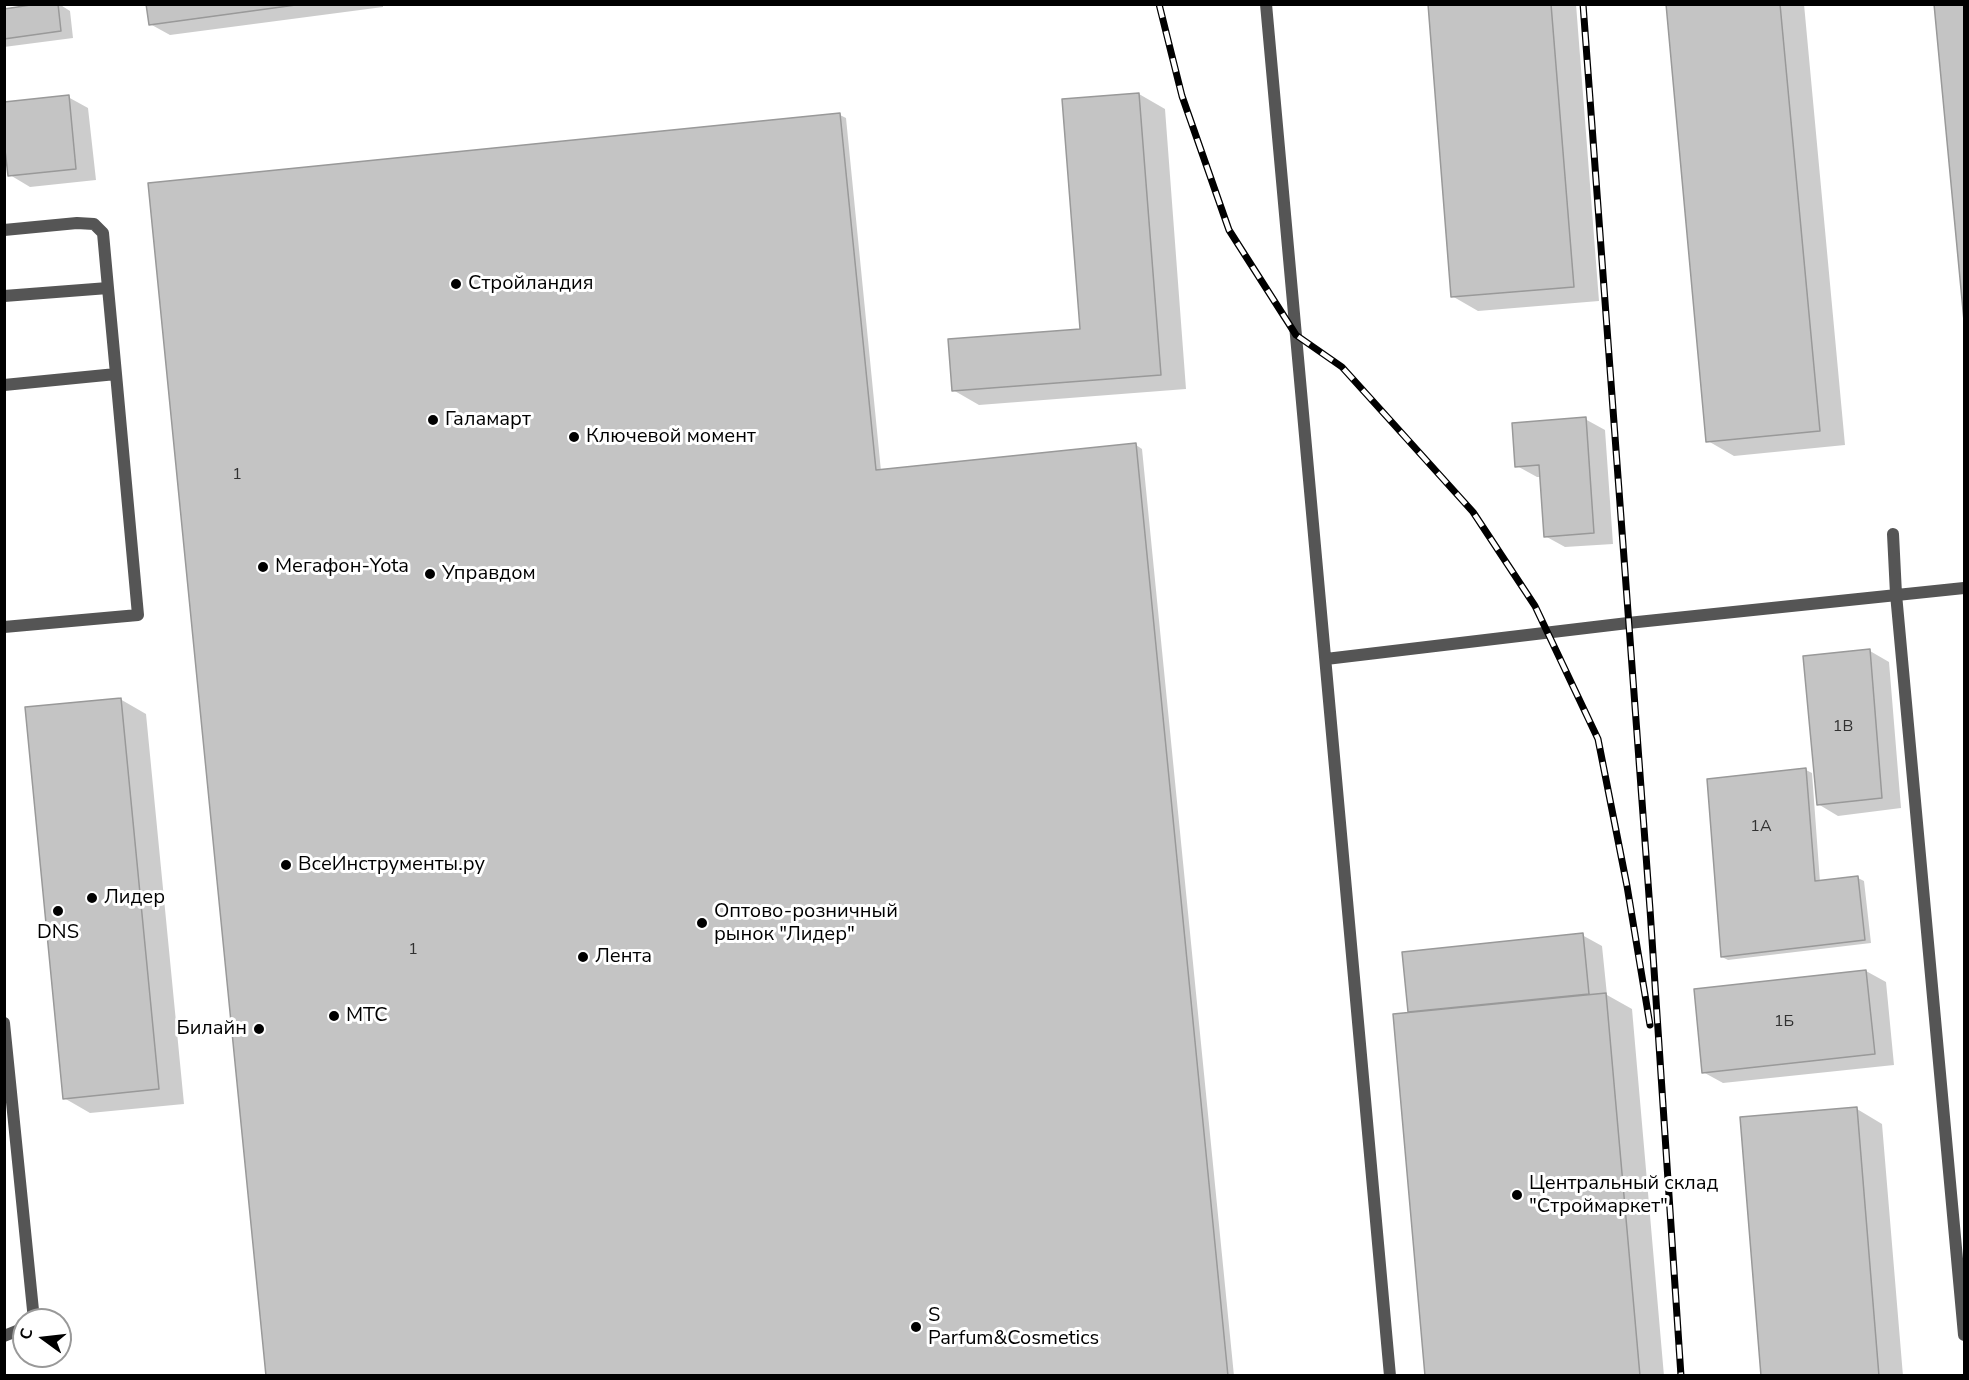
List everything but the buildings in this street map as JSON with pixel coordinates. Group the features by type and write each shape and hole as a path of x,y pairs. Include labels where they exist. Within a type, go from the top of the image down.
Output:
{"lane":[{"path":"1266,4 1390,1376"},
{"path":"4,230 77,223 94,224 103,233 138,615 4,627"},
{"path":"4,296 108,288"},
{"path":"4,385 116,375"},
{"path":"1893,534 1896,594 1965,1335"},
{"path":"1326,658 1965,588"},
{"path":"4,1023 33,1308"}],"railway":[{"path":"1159,4 1182,96 1229,230 1296,335 1342,367 1473,512 1535,606 1598,739 1627,886 1650,1025"},
{"path":"1583,4 1650,909 1681,1376"}],"place":[{"name":"Стройландия","path":"456,284"},
{"name":"Галамарт","path":"433,420"},
{"name":"Ключевой момент","path":"574,437"},
{"name":"Мегафон-Yota","path":"263,567"},
{"name":"Управдом","path":"430,574"},
{"name":"ВсеИнструменты.ру","path":"286,865"},
{"name":"Лидер","path":"92,898"},
{"name":"DNS","path":"58,911"},
{"name":"Оптово-розничный рынок \"Лидер\"","path":"702,923"},
{"name":"Лента","path":"583,957"},
{"name":"МТС","path":"334,1016"},
{"name":"Билайн","path":"259,1029"},
{"name":"Центральный склад \"Строймаркет\"","path":"1517,1195"},
{"name":"S Parfum&Cosmetics","path":"916,1327"}]}
